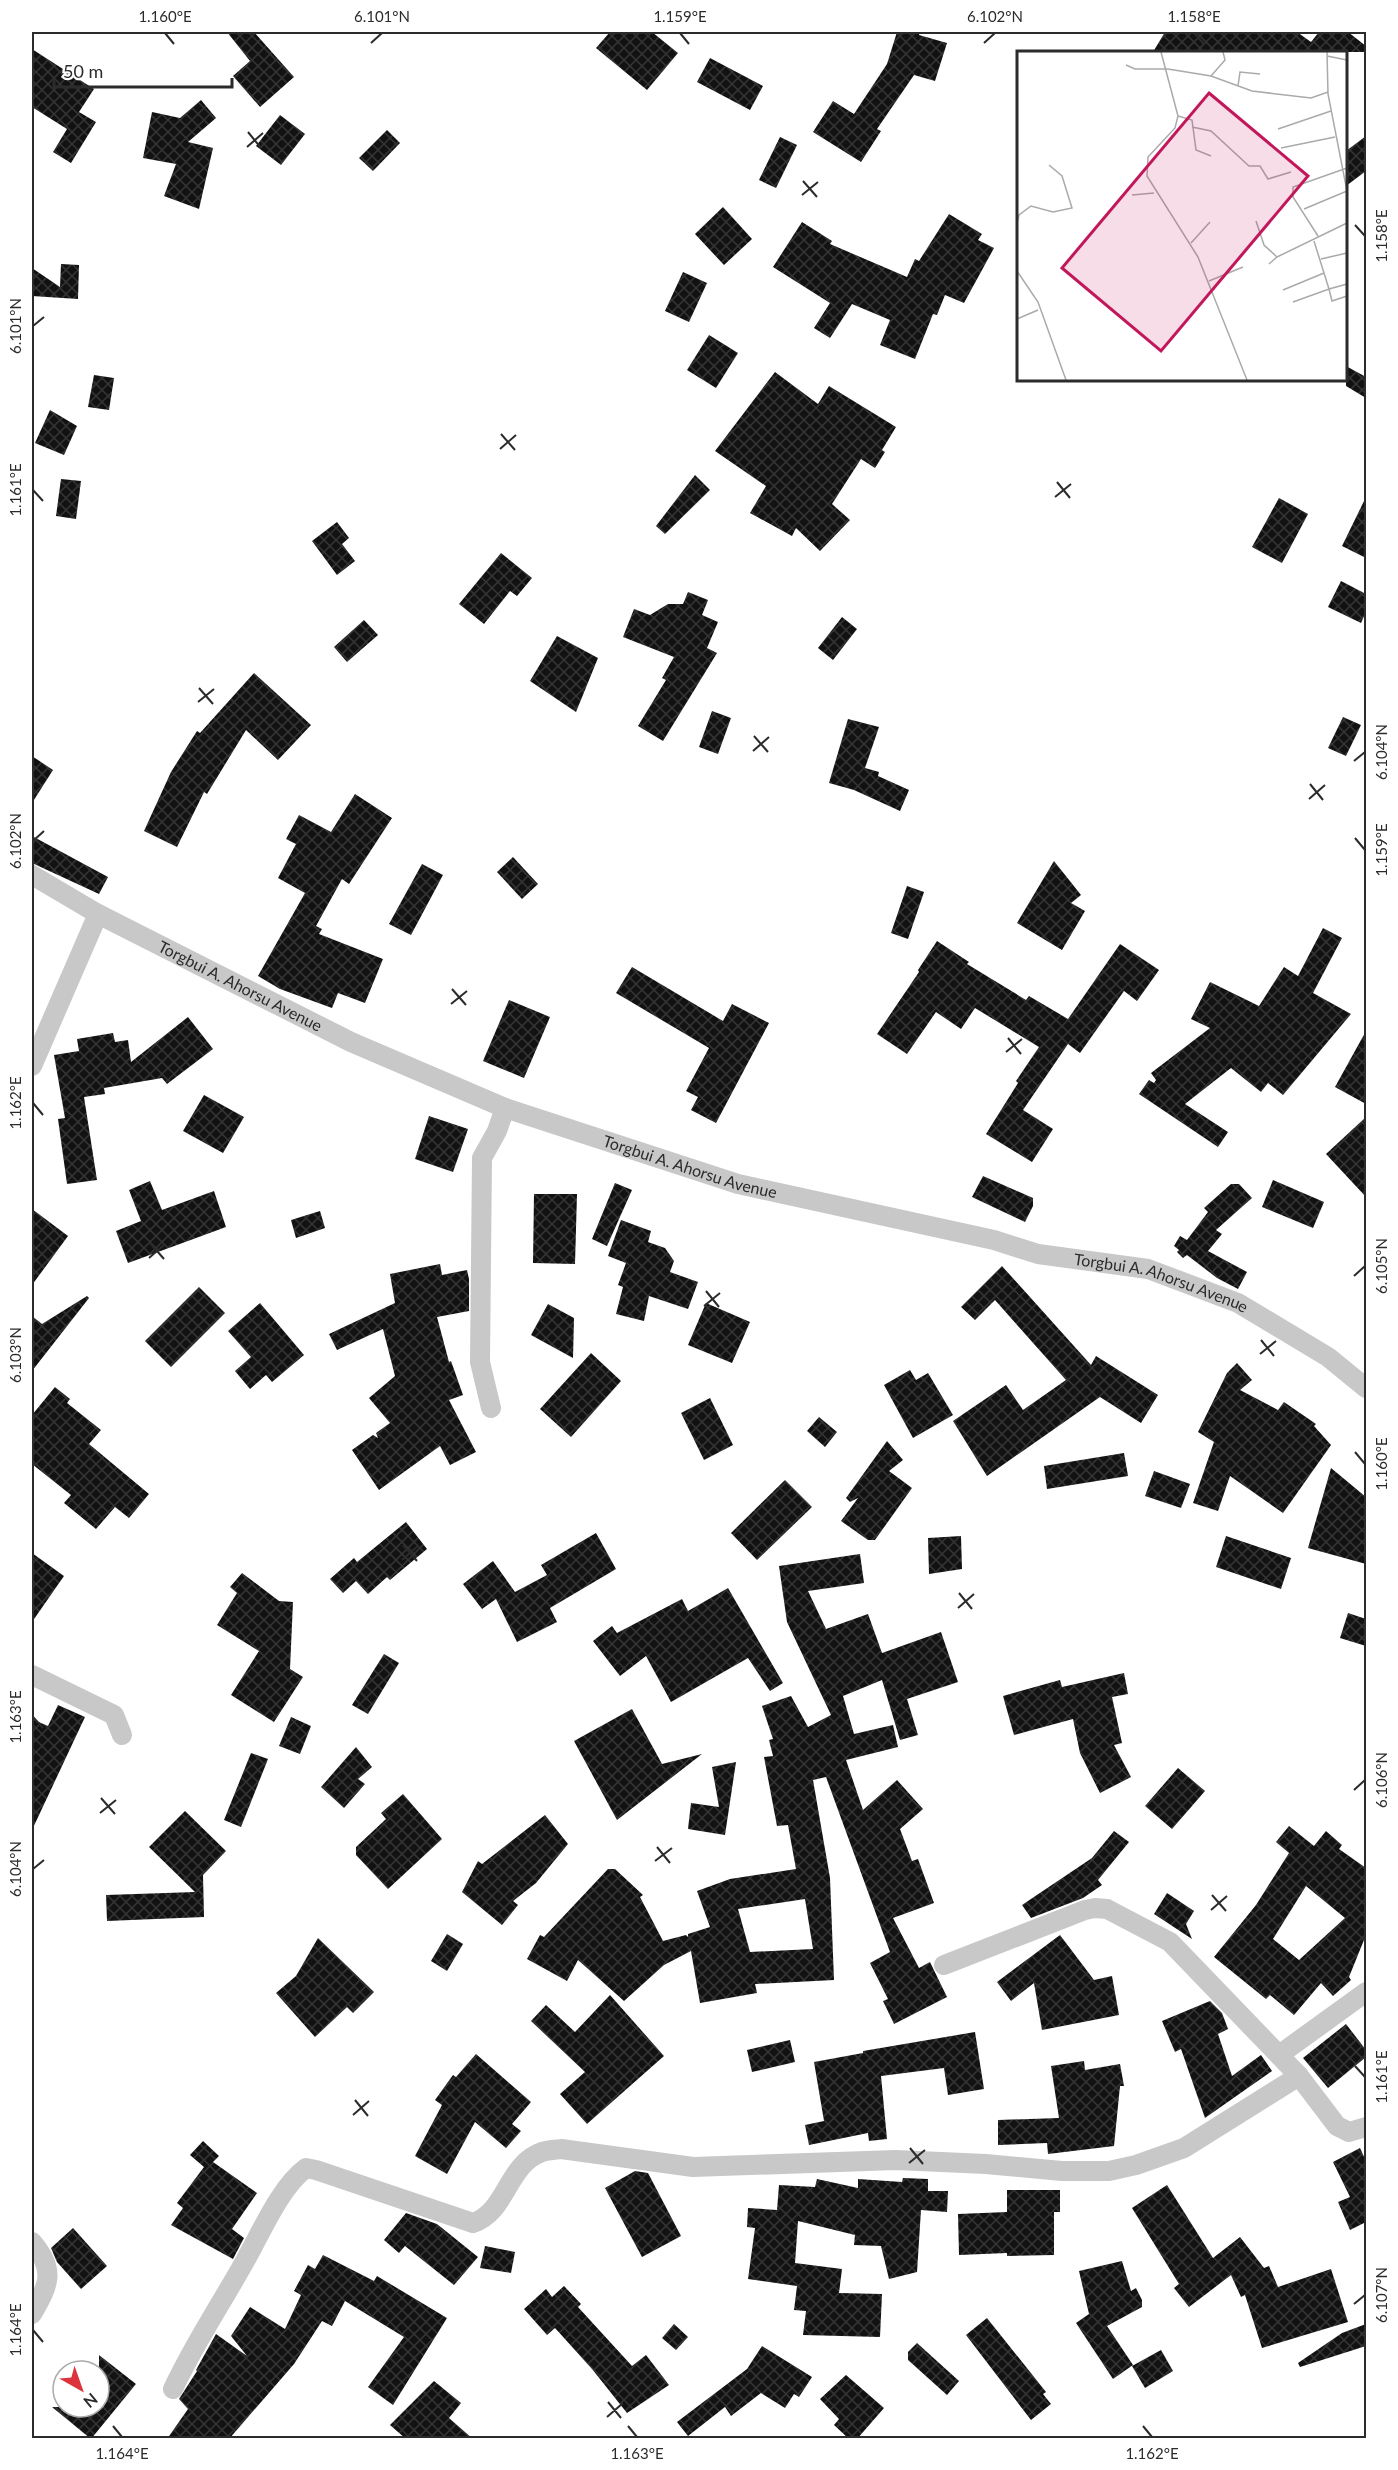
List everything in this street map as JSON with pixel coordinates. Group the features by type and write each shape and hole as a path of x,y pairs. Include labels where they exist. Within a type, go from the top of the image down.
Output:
{"street":[{"name":"Torgbui A. Ahorsu Avenue","path":"32,874 98,915 351,1042 505,1108 738,1185 994,1240 1038,1254 1148,1269 1238,1303 1329,1357 1366,1388"},
{"path":"32,1066 98,915"},
{"path":"491,1408 480,1362 482,1158 497,1131 505,1108"},
{"path":"32,1675 114,1715 122,1735"},
{"path":"944,1965 1085,1910 1107,1909 1170,1942 1299,2076 1342,2130 1358,2131 1366,2127"},
{"path":"1279,2055 1366,1992"},
{"path":"173,2390 191,2350 285,2192 298,2174 306,2169 316,2170 473,2223 493,2212 516,2173 526,2163 540,2153 561,2149 693,2167 896,2160 1062,2171 1109,2171 1136,2165 1184,2148 1299,2076"},
{"path":"32,2242 41,2253 49,2275 42,2296 32,2314"}],"building":[{"path":"227,32 254,32 294,77 260,107 233,76 250,61"},
{"path":"610,32 652,32 678,53 647,90 596,48"},
{"path":"897,32 920,32 919,35 947,43 935,81 914,75 877,129 881,131 861,162 813,132 833,101 854,114 887,64"},
{"path":"1165,32 1297,32 1311,42 1319,32 1348,32 1366,46 1366,52 1154,51"},
{"path":"32,49 94,89 79,112 96,122 71,163 53,152 67,129 32,107"},
{"path":"710,58 763,86 750,110 697,82"},
{"path":"201,100 216,118 188,142 213,148 199,209 164,196 176,164 143,158 152,112 180,118"},
{"path":"280,115 305,134 281,165 256,146"},
{"path":"387,130 400,143 373,171 359,158"},
{"path":"1366,136 1366,171 1347,185 1347,150"},
{"path":"780,137 797,145 776,188 759,180"},
{"path":"723,207 752,239 724,265 695,234"},
{"path":"949,214 982,234 978,240 994,248 964,303 945,295 937,315 933,314 915,359 880,345 890,320 852,304 830,338 814,328 830,303 773,267 802,222 832,241 830,244 907,277 915,259 919,261"},
{"path":"61,264 79,265 78,299 32,296 32,268 60,287"},
{"path":"683,272 707,283 689,322 665,311"},
{"path":"709,335 738,353 716,388 687,370"},
{"path":"1347,367 1366,377 1366,398 1346,386"},
{"path":"775,372 818,404 829,386 896,427 882,450 885,452 875,468 861,459 832,504 850,520 820,551 796,528 792,536 750,513 766,486 715,451"},
{"path":"94,375 114,378 109,410 88,407"},
{"path":"50,410 77,426 64,455 35,443"},
{"path":"695,475 710,490 665,534 656,526"},
{"path":"61,479 81,481 76,519 56,516"},
{"path":"1366,497 1366,558 1342,546"},
{"path":"1279,498 1308,514 1282,563 1252,547"},
{"path":"337,522 349,538 342,544 355,561 337,575 312,541"},
{"path":"501,553 532,578 517,596 510,591 484,624 459,604"},
{"path":"1341,581 1366,594 1366,612 1361,623 1328,607"},
{"path":"688,592 708,600 702,615 718,622 707,648 717,653 663,741 638,726 666,680 662,678 674,657 623,637 634,609 650,615 668,604 683,604"},
{"path":"842,617 857,629 833,660 818,648"},
{"path":"364,620 378,635 347,662 334,647"},
{"path":"557,636 598,658 576,712 530,681"},
{"path":"254,673 311,725 278,760 246,730 207,794 204,792 177,847 144,831 171,772 197,731 200,733"},
{"path":"712,711 731,718 718,754 699,747"},
{"path":"1343,717 1361,725 1346,756 1328,748"},
{"path":"848,719 879,727 865,768 879,772 878,776 909,790 900,811 854,790 829,783"},
{"path":"32,756 53,770 32,803"},
{"path":"355,794 392,818 349,884 342,879 316,926 322,929 319,934 383,959 365,1003 338,993 332,1008 280,989 258,976 305,893 278,878 296,844 286,839 299,815 331,832"},
{"path":"32,836 108,877 99,894 32,863"},
{"path":"513,857 538,884 522,899 497,872"},
{"path":"1054,861 1081,895 1071,903 1085,911 1062,950 1017,923"},
{"path":"422,864 443,875 411,935 389,924"},
{"path":"907,886 924,892 908,939 891,933"},
{"path":"1323,928 1342,938 1313,993 1351,1014 1283,1095 1268,1083 1261,1092 1231,1068 1185,1104 1228,1132 1218,1147 1139,1094 1149,1080 1154,1083 1156,1080 1151,1073 1210,1028 1191,1019 1210,982 1259,1006 1284,967 1298,976"},
{"path":"937,941 969,962 967,964 1026,1000 1029,996 1068,1019 1120,944 1159,970 1137,1001 1124,991 1080,1053 1068,1044 1023,1110 1053,1129 1032,1162 986,1134 1018,1083 1016,1081 1039,1047 975,1008 961,1029 936,1012 907,1054 877,1034"},
{"path":"632,967 723,1021 732,1004 769,1023 716,1123 691,1110 698,1097 686,1091 709,1048 616,993"},
{"path":"509,1000 550,1017 524,1078 483,1061"},
{"path":"188,1017 213,1049 167,1084 162,1078 104,1088 105,1094 84,1097 97,1180 67,1184 58,1119 65,1118 54,1055 79,1051 77,1039 113,1033 115,1042 128,1040 131,1062"},
{"path":"1366,1031 1366,1104 1335,1087"},
{"path":"204,1095 244,1117 223,1153 183,1131"},
{"path":"429,1116 468,1129 453,1172 415,1159"},
{"path":"1366,1117 1366,1197 1326,1154"},
{"path":"983,1176 1033,1198 1033,1206 1025,1222 972,1197"},
{"path":"1273,1180 1324,1202 1313,1228 1262,1207"},
{"path":"150,1181 162,1210 214,1191 226,1227 128,1263 116,1231 141,1221 129,1190"},
{"path":"615,1183 632,1190 607,1246 592,1239"},
{"path":"1231,1184 1239,1184 1252,1198 1216,1230 1222,1234 1208,1251 1247,1272 1238,1289 1217,1278 1187,1255 1183,1258 1174,1246 1180,1236 1187,1240 1208,1212 1204,1208"},
{"path":"534,1194 577,1194 575,1264 533,1263"},
{"path":"32,1209 68,1236 32,1285"},
{"path":"320,1211 325,1228 296,1238 291,1220"},
{"path":"621,1220 651,1231 648,1242 665,1248 674,1261 670,1272 698,1282 688,1309 649,1296 644,1321 616,1314 623,1287 618,1285 626,1263 608,1256"},
{"path":"440,1264 442,1275 467,1270 469,1279 469,1311 437,1317 449,1362 451,1361 463,1395 449,1400 476,1452 450,1465 440,1446 379,1490 352,1450 373,1435 378,1438 376,1433 390,1423 369,1398 395,1376 383,1329 337,1350 329,1334 395,1303 390,1274"},
{"path":"1002,1266 1091,1365 1096,1356 1158,1395 1141,1423 1100,1397 987,1476 953,1421 1006,1385 1023,1410 1066,1380 995,1300 975,1320 961,1307"},
{"path":"199,1287 225,1313 171,1367 145,1341"},
{"path":"87,1296 89,1298 32,1371 32,1316 42,1324"},
{"path":"260,1303 304,1355 272,1382 266,1375 250,1389 235,1371 251,1357 228,1331"},
{"path":"706,1303 750,1322 732,1363 688,1345"},
{"path":"548,1304 574,1318 573,1358 531,1335"},
{"path":"591,1353 621,1381 571,1437 540,1409"},
{"path":"1237,1363 1252,1380 1240,1390 1278,1410 1284,1402 1316,1424 1314,1426 1331,1445 1283,1513 1230,1476 1218,1511 1193,1503 1214,1442 1198,1432 1227,1373"},
{"path":"910,1370 916,1380 928,1373 953,1415 913,1438 884,1385"},
{"path":"55,1387 70,1399 67,1403 101,1430 89,1444 149,1494 129,1518 115,1507 96,1529 64,1503 71,1495 32,1464 32,1415"},
{"path":"710,1398 733,1445 704,1460 681,1413"},
{"path":"819,1417 837,1432 825,1447 807,1431"},
{"path":"887,1441 903,1460 889,1471 912,1488 875,1540 868,1540 841,1521 858,1498 850,1502 846,1498"},
{"path":"1124,1453 1128,1476 1047,1489 1044,1466"},
{"path":"1331,1468 1366,1497 1366,1564 1308,1548"},
{"path":"1154,1471 1190,1484 1181,1508 1145,1496"},
{"path":"785,1480 812,1507 757,1560 731,1533"},
{"path":"406,1522 427,1549 390,1580 387,1577 368,1594 356,1581 343,1593 330,1579 354,1558 357,1562"},
{"path":"596,1533 616,1569 550,1608 557,1622 517,1642 496,1599 482,1609 463,1584 493,1561 515,1592 547,1575 541,1565"},
{"path":"961,1536 962,1569 929,1574 928,1538"},
{"path":"1226,1536 1291,1558 1281,1589 1216,1567"},
{"path":"32,1553 64,1576 32,1622"},
{"path":"860,1554 864,1583 808,1591 826,1629 868,1614 882,1653 941,1632 958,1682 907,1699 918,1735 900,1740 882,1680 843,1696 854,1734 893,1725 898,1747 846,1760 863,1810 897,1780 923,1809 900,1829 912,1861 918,1859 934,1903 893,1918 919,1968 930,1962 947,1997 894,2024 883,2001 888,1999 870,1963 890,1952 826,1777 813,1780 830,1878 834,1980 755,1984 757,1993 700,2003 691,1951 664,1965 624,2001 578,1960 567,1981 527,1959 540,1935 544,1937 608,1869 615,1869 643,1895 640,1897 663,1941 686,1935 688,1937 688,1934 710,1927 697,1891 730,1879 796,1869 788,1825 777,1826 764,1757 773,1756 769,1740 773,1739 762,1706 791,1696 808,1727 831,1715 787,1622 779,1566","holes":["805,1899 813,1949 750,1952 738,1909"]},
{"path":"242,1573 279,1601 293,1602 290,1669 303,1677 274,1722 231,1695 259,1651 217,1625 237,1593 230,1587"},
{"path":"728,1588 783,1683 770,1691 748,1658 671,1702 646,1656 620,1676 593,1641 612,1626 617,1633 682,1599 688,1611"},
{"path":"1348,1613 1366,1619 1366,1646 1340,1638"},
{"path":"384,1654 399,1663 368,1714 352,1705"},
{"path":"1124,1673 1128,1694 1112,1697 1122,1743 1114,1745 1131,1777 1100,1793 1080,1753 1073,1719 1014,1735 1003,1696 1060,1680 1062,1687"},
{"path":"58,1705 85,1717 32,1830 32,1719 48,1726"},
{"path":"632,1709 662,1764 702,1754 617,1820 574,1741"},
{"path":"291,1717 311,1726 300,1754 279,1746"},
{"path":"356,1747 372,1767 358,1779 365,1784 344,1808 321,1787"},
{"path":"251,1753 268,1759 241,1827 224,1820"},
{"path":"736,1762 725,1835 688,1829 691,1803 719,1807 712,1767"},
{"path":"1178,1768 1205,1791 1172,1829 1145,1806"},
{"path":"403,1794 442,1839 388,1889 356,1855 356,1847 386,1819 381,1813"},
{"path":"185,1811 226,1851 203,1875 204,1917 107,1921 106,1895 195,1892 149,1847"},
{"path":"545,1815 568,1844 536,1883 513,1901 518,1905 502,1925 462,1892 478,1861 482,1864"},
{"path":"1289,1826 1314,1846 1326,1831 1342,1845 1339,1849 1366,1868 1366,1935 1349,1977 1351,1980 1333,1996 1321,1983 1294,2015 1270,1995 1266,1999 1214,1957 1256,1905 1289,1853 1276,1842","holes":["1306,1886 1345,1918 1299,1960 1273,1939"]},
{"path":"1114,1831 1129,1842 1098,1880 1102,1885 1083,1898 1031,1918 1022,1905 1092,1858"},
{"path":"1167,1893 1194,1911 1186,1924 1192,1939 1154,1914"},
{"path":"447,1934 463,1944 447,1971 431,1961"},
{"path":"1060,1935 1094,1980 1112,1976 1119,2015 1042,2030 1034,1983 1011,2001 997,1982"},
{"path":"318,1938 374,1992 353,2013 347,2007 315,2037 276,1993 296,1976"},
{"path":"610,1995 664,2056 587,2124 560,2094 585,2072 531,2021 546,2005 575,2032"},
{"path":"1210,2001 1222,2013 1228,2029 1218,2034 1232,2076 1261,2055 1272,2071 1205,2118 1181,2049 1175,2052 1162,2021"},
{"path":"1346,2024 1366,2050 1366,2057 1328,2088 1303,2058"},
{"path":"975,2032 984,2089 948,2095 944,2068 881,2076 887,2139 869,2141 868,2133 809,2145 805,2125 824,2121 814,2062 863,2053 863,2051"},
{"path":"790,2040 795,2062 752,2072 747,2050"},
{"path":"476,2054 531,2102 512,2124 521,2131 506,2148 475,2122 447,2174 415,2156 442,2105 435,2100 453,2075 456,2077"},
{"path":"1084,2061 1085,2070 1120,2064 1124,2086 1120,2086 1114,2146 1048,2154 1047,2143 998,2145 998,2120 1059,2118 1051,2066"},
{"path":"203,2141 219,2156 213,2162 257,2193 232,2229 244,2238 233,2259 171,2225 183,2208 177,2203 204,2167 190,2155"},
{"path":"1360,2148 1366,2161 1366,2228 1364,2223 1350,2230 1338,2202 1350,2197 1333,2162"},
{"path":"635,2171 648,2173 681,2236 642,2257 605,2188"},
{"path":"903,2178 928,2179 928,2191 948,2191 947,2212 921,2210 917,2272 889,2279 881,2246 854,2245 855,2235 798,2221 795,2263 842,2269 839,2293 882,2294 880,2337 803,2335 806,2311 794,2310 797,2286 748,2279 755,2228 747,2227 748,2208 777,2210 779,2185 815,2187 817,2179 858,2188 858,2179 902,2182"},
{"path":"1167,2185 1213,2258 1240,2237 1264,2268 1269,2266 1278,2287 1331,2269 1348,2322 1262,2348 1245,2295 1241,2297 1231,2275 1189,2307 1174,2288 1179,2284 1132,2208"},
{"path":"1007,2190 1060,2190 1060,2212 1054,2212 1054,2255 1007,2256 1007,2253 959,2255 958,2214 1007,2212"},
{"path":"406,2213 437,2224 478,2257 454,2285 405,2246 399,2253 384,2240"},
{"path":"73,2228 107,2266 81,2289 57,2262 51,2248"},
{"path":"485,2246 515,2252 511,2273 480,2268"},
{"path":"323,2255 374,2281 377,2276 447,2318 393,2405 368,2387 404,2337 345,2301 332,2326 322,2321 294,2364 229,2439 167,2439 188,2409 179,2399 216,2334 247,2356 231,2336 250,2307 285,2329 301,2295 294,2291 308,2265 315,2269"},
{"path":"1122,2261 1131,2291 1136,2288 1142,2300 1142,2307 1107,2326 1133,2365 1113,2379 1076,2323 1089,2314 1079,2271"},
{"path":"564,2286 581,2304 578,2307 632,2366 646,2355 669,2385 627,2413 555,2328 547,2335 524,2309 546,2289 552,2297"},
{"path":"987,2318 1046,2392 1043,2394 1051,2404 1031,2420 966,2335"},
{"path":"674,2324 688,2337 676,2350 662,2338"},
{"path":"1366,2324 1366,2346 1300,2367 1298,2363 1342,2333"},
{"path":"917,2343 959,2381 947,2395 908,2360 908,2352"},
{"path":"762,2346 812,2377 799,2397 794,2394 785,2408 761,2393 731,2416 725,2407 688,2436 677,2422 747,2369"},
{"path":"1161,2350 1173,2371 1145,2388 1132,2366"},
{"path":"111,2364 136,2384 111,2415"},
{"path":"846,2375 884,2408 857,2439 849,2439 834,2425 839,2419 820,2399"},
{"path":"434,2381 461,2403 449,2418 473,2439 406,2439 390,2425"},
{"path":"67,2419 107,2419 91,2439"}]}
